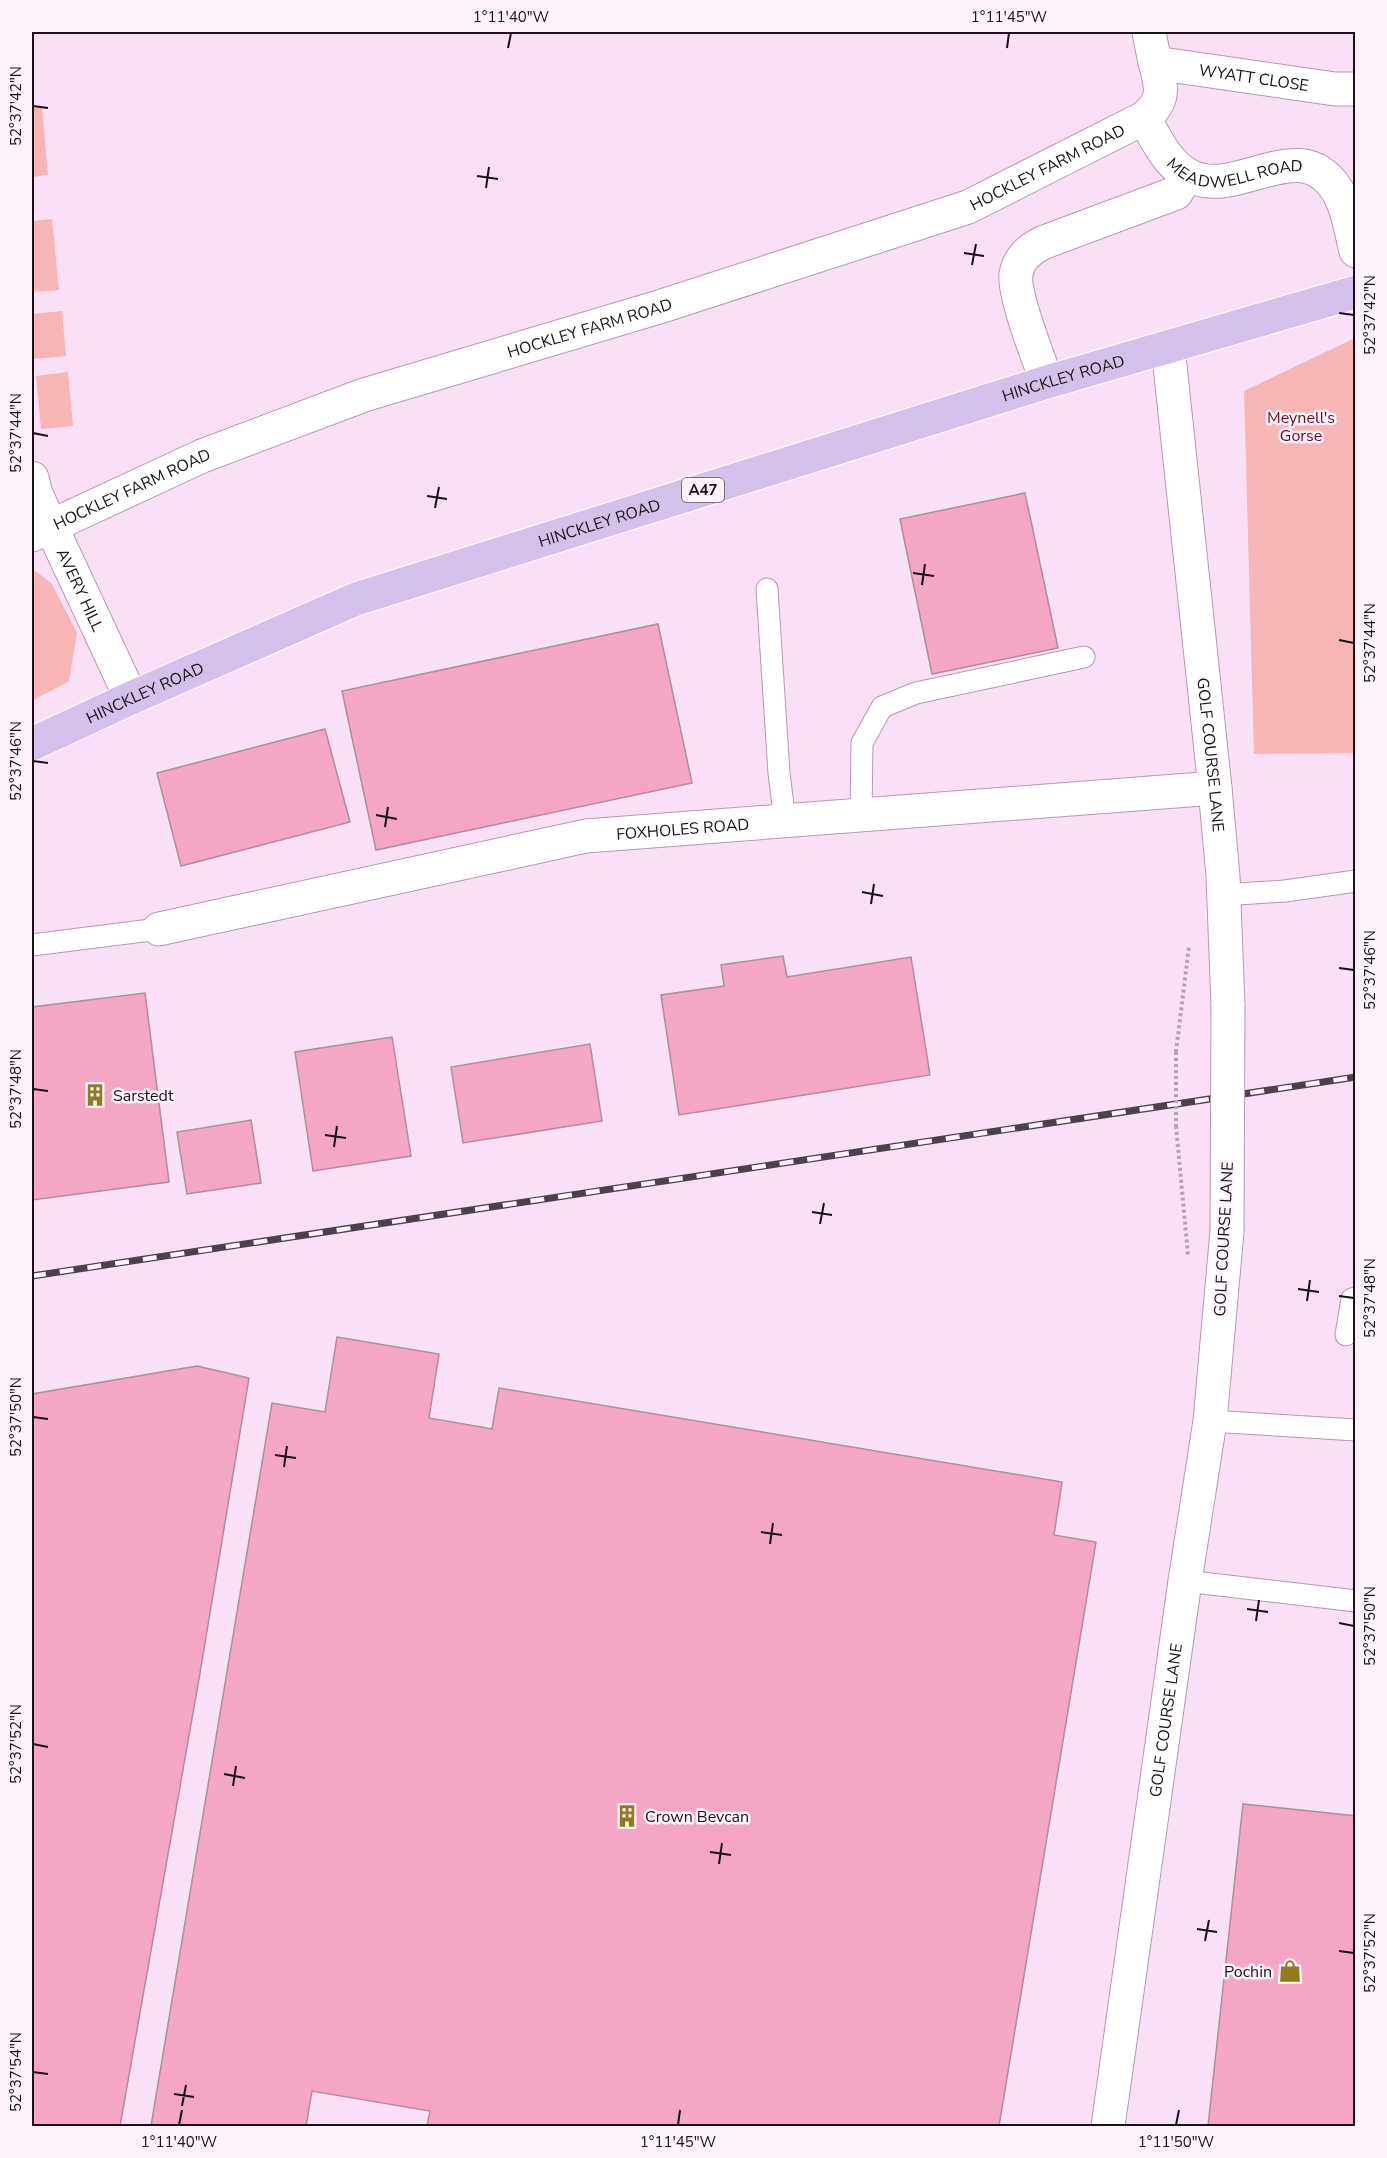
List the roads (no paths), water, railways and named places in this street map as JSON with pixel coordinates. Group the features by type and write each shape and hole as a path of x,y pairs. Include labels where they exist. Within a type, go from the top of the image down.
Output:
{"main road":[{"name":"HINCKLEY ROAD","path":"32,744 356,599 1047,382 1356,292"}],"street":[{"path":"1144,118 1154,110 1160,98 1161,83 1149,32"},
{"name":"WYATT CLOSE","path":"1155,63 1335,89 1356,89"},
{"name":"MEADWELL ROAD","path":"1144,118 1162,150 1173,163 1187,175 1202,181 1220,182 1291,164 1309,167 1326,177 1337,190 1345,209 1356,251"},
{"name":"HOCKLEY FARM ROAD","path":"41,530 202,456 364,394 659,307 968,207 1144,118"},
{"path":"1047,382 1017,291 1016,275 1020,262 1028,250 1176,193 1187,175"},
{"name":"GOLF COURSE LANE","path":"1108,2127 1185,1581 1210,1421 1227,1231 1228,1006 1224,895 1215,788 1168,347"},
{"name":"AVERY HILL","path":"32,478 41,530 131,698"},
{"name":"FOXHOLES ROAD","path":"159,929 586,836 1215,788"}],"lane":[{"path":"767,589 779,773 785,821"},
{"path":"861,815 862,743 882,707 916,693 1084,657"},
{"path":"1224,895 1286,891 1356,881"},
{"path":"32,945 159,929"},
{"path":"1346,1335 1352,1299 1356,1298"},
{"path":"1210,1421 1356,1430"},
{"path":"1185,1581 1356,1601"}],"railway":[{"path":"32,1276 1356,1077"}],"place":[{"name":"Sarstedt","path":"95,1095"},
{"name":"Crown Bevcan","path":"627,1816"},
{"name":"Pochin","path":"1290,1971"}],"park label":[{"name":"Meynell's Gorse","path":"1301,426"}]}
